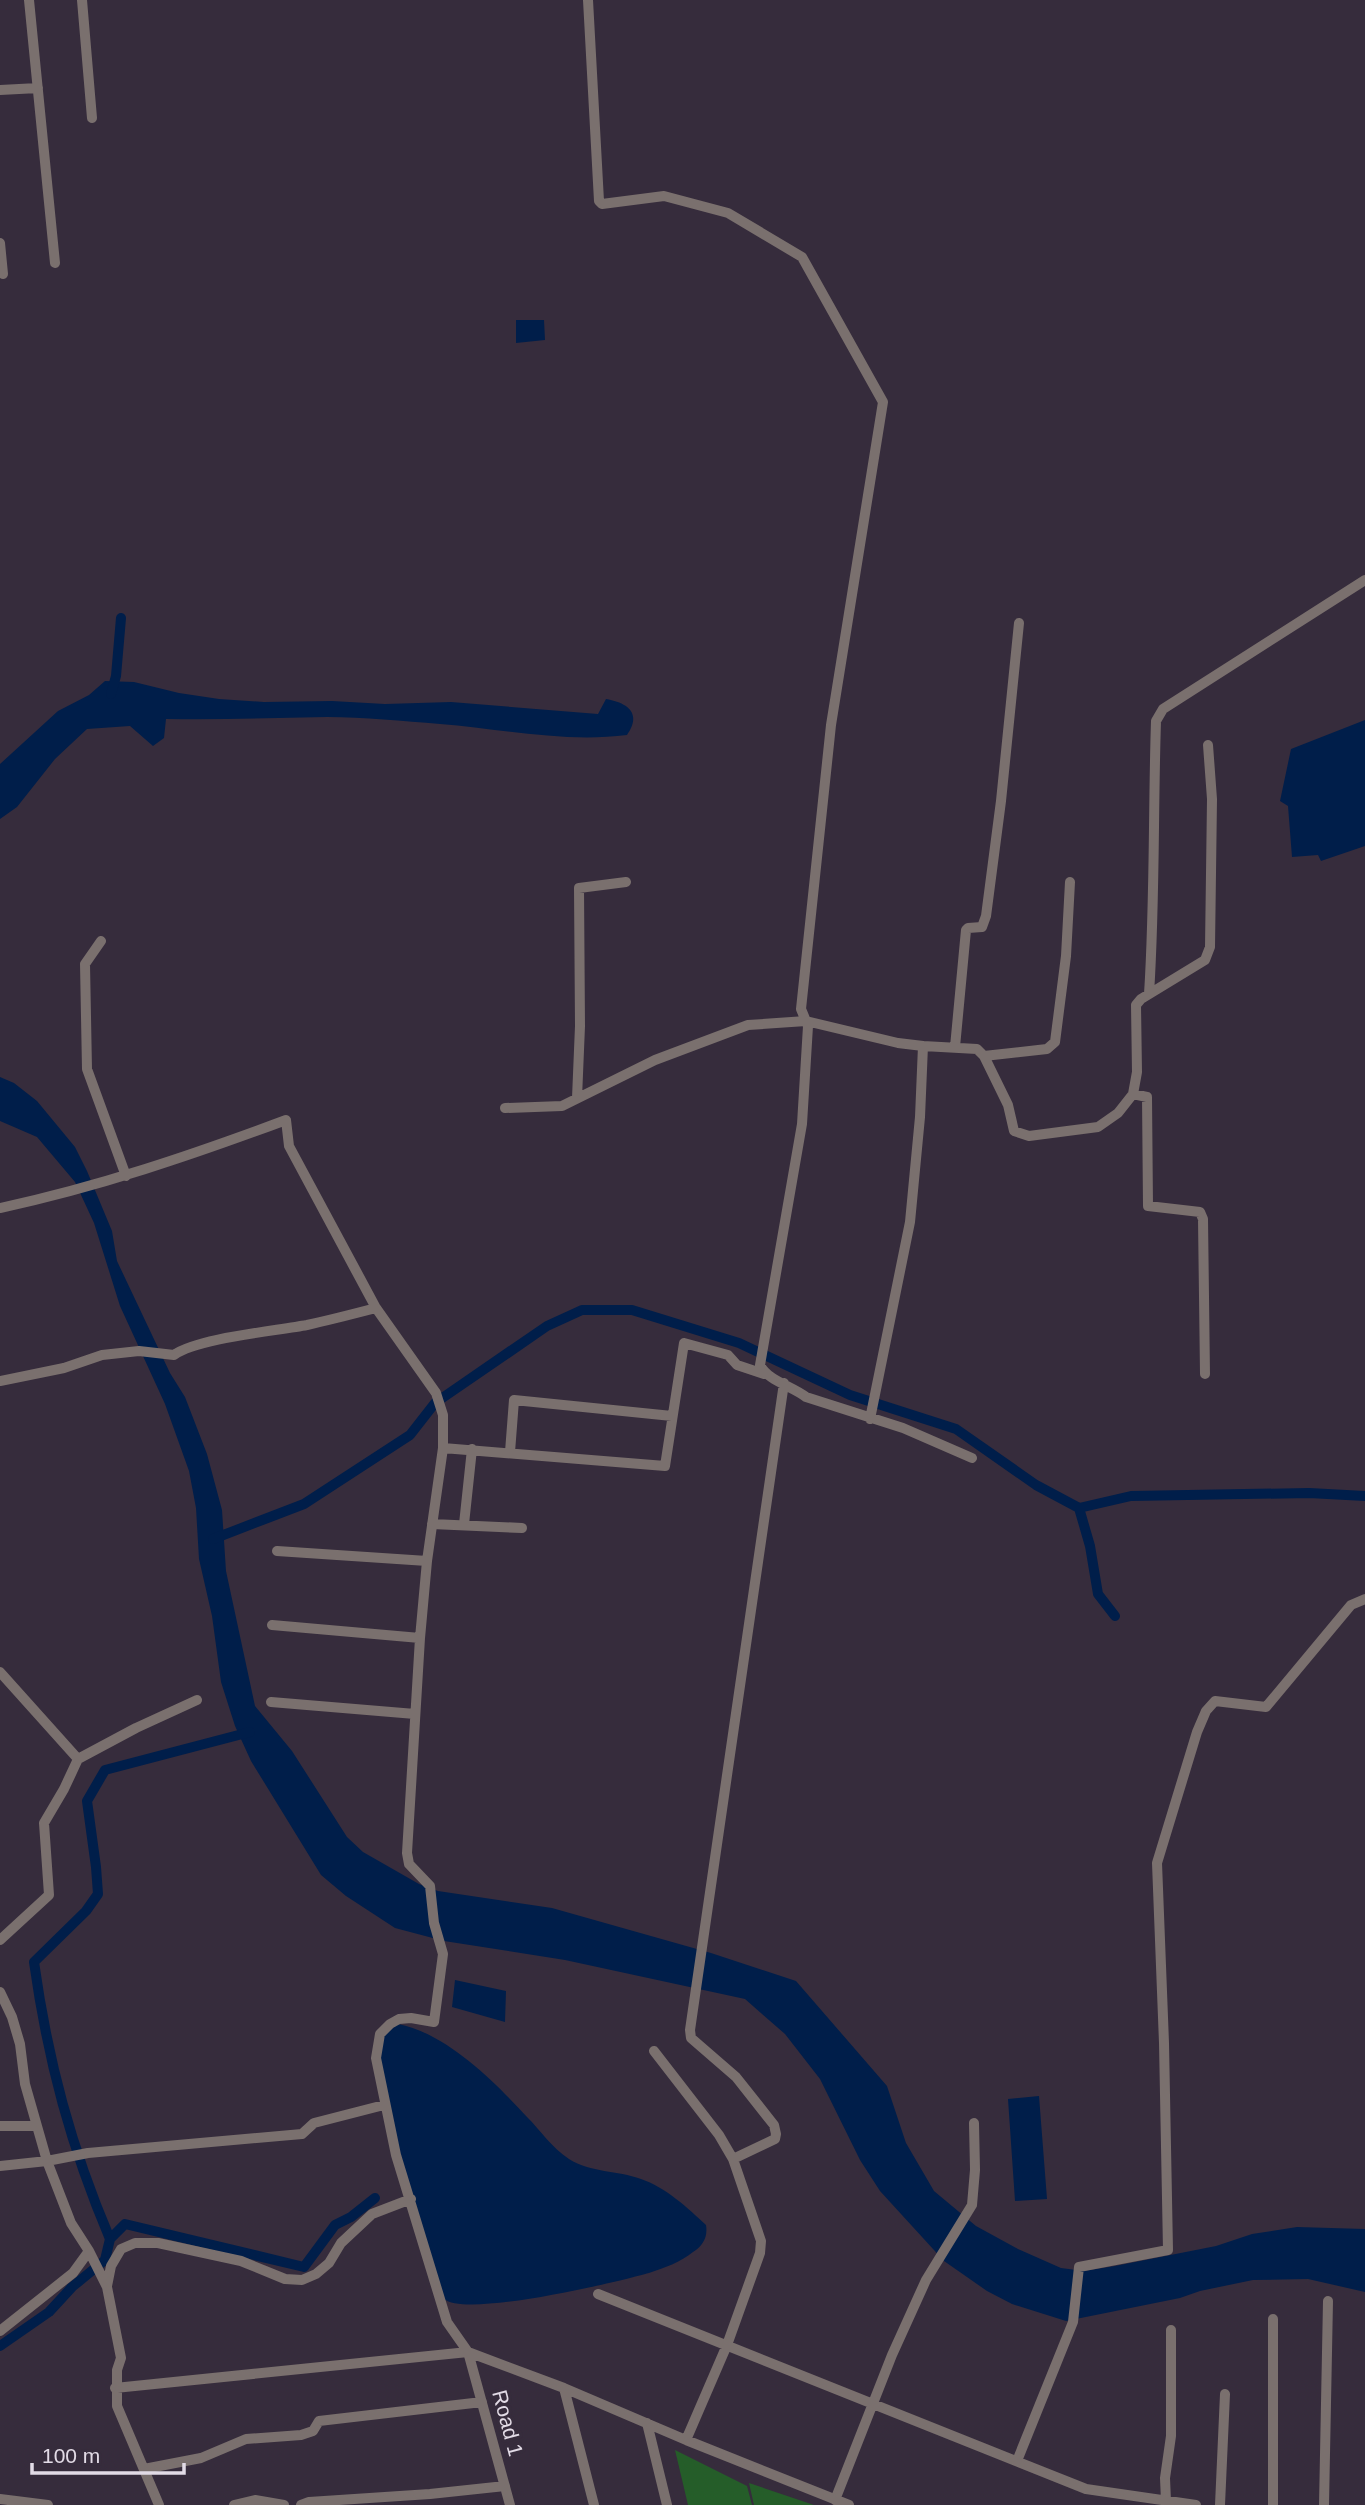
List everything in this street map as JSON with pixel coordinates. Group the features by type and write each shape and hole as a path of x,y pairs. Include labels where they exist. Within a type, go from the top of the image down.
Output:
{"street":[{"path":"29,0 55,263"},
{"path":"82,0 92,118"},
{"path":"588,0 598,201 602,204 664,196 728,213 802,257 883,402 831,725 801,1009 808,1026 802,1124 764,1339 762,1369"},
{"path":"0,90 38,88"},
{"path":"0,243 3,274"},
{"path":"1149,994 1154,904 1156,721 1163,709 1365,580"},
{"path":"955,1047 966,930 982,927 986,916 1019,623"},
{"path":"505,1108 562,1106 655,1060 748,1025 806,1021 898,1043 977,1049 984,1056 1008,1105 1014,1131 1021,1134 1029,1136 1098,1127 1118,1113 1133,1094 1137,1072 1136,1004 1205,960 1210,947 1212,799 1208,745"},
{"path":"577,1098 580,1027 579,888 626,882"},
{"path":"984,1056 1047,1049 1055,1042 1066,956 1070,882"},
{"path":"102,941 85,964 87,1069 126,1176"},
{"path":"870,1419 910,1222 920,1117 923,1046"},
{"path":"1133,1094 1147,1097 1148,1206 1200,1212 1203,1219 1205,1374"},
{"path":"0,1208 108,1182 188,1156 286,1119 289,1146 376,1308 436,1392 443,1415 443,1448 427,1561 415,1714 271,1702"},
{"path":"0,1381 64,1368 102,1355 139,1351 174,1355 181,1350 224,1339 308,1325 376,1308"},
{"path":"443,1448 665,1466 684,1343 728,1355 737,1365 762,1369 806,1397 903,1428 972,1458"},
{"path":"733,2158 775,2139 776,2134 770,2118 736,2077 691,2038 690,2030 784,1384"},
{"path":"510,1452 514,1400 672,1416"},
{"path":"464,1524 472,1449"},
{"path":"432,1524 523,1528"},
{"path":"277,1551 427,1561"},
{"path":"1017,2461 1073,2322 1079,2267 1168,2250 1157,1863 1202,1722 1215,1700 1266,1707 1351,1605 1365,1599"},
{"path":"272,1625 420,1638"},
{"path":"0,1672 78,1759"},
{"path":"0,1689 14,1687"},
{"path":"0,1940 49,1895 44,1823 78,1759 197,1700"},
{"name":"Road 1","path":"415,1714 407,1853 409,1864 430,1886 434,1923 443,1954 434,2022 399,2019 380,2034 376,2059 396,2155 447,2322 468,2352 510,2505"},
{"path":"0,1992 12,2017 20,2044 25,2084 47,2161 71,2223 105,2282 121,2358 115,2388 117,2406 159,2505"},
{"path":"654,2051 719,2135 733,2158 761,2241 761,2248 727,2345 686,2440"},
{"path":"0,2165 47,2161 88,2153 302,2134 314,2123 384,2105"},
{"path":"827,2500 926,2280 969,2213 975,2184 974,2123"},
{"path":"0,2126 37,2126"},
{"path":"105,2282 121,2249 135,2243 158,2243 241,2261 285,2279 302,2280 316,2274 330,2263 341,2243 372,2214 411,2199"},
{"path":"0,2331 73,2273 90,2254"},
{"path":"598,2294 1099,2492 1194,2505"},
{"path":"1324,2505 1328,2301"},
{"path":"1273,2319 1273,2505"},
{"path":"1166,2501 1167,2455 1171,2437 1171,2330"},
{"path":"115,2388 468,2352 564,2388 827,2500 849,2505"},
{"path":"564,2388 594,2505"},
{"path":"1220,2505 1225,2394"},
{"path":"144,2469 201,2458 247,2439 300,2435 313,2431 319,2421 482,2402"},
{"path":"648,2423 667,2505"},
{"path":"301,2505 309,2501 430,2494 505,2486"},
{"path":"0,2499 48,2505"},
{"path":"234,2505 255,2500 284,2505"}],"green space":[{"path":"675,2450 747,2486 752,2505 688,2505"},
{"path":"749,2483 814,2505 754,2505"}],"water":[{"path":"516,320 544,320 545,340 516,343"},
{"path":"105,681 134,682 219,699 385,704 451,702 598,714 606,699 626,706 633,715 633,721 627,735 580,737 355,718 166,719 164,738 153,746 130,726 87,729 55,759 17,807 0,819 0,764 58,711 89,695"},
{"path":"1365,720 1365,846 1321,861 1318,855 1292,857 1288,806 1280,801 1291,749"},
{"path":"0,1077 14,1083 37,1101 75,1147 87,1171 112,1231 117,1261 170,1373 185,1397 207,1454 222,1510 226,1571 255,1706 292,1751 347,1837 363,1852 419,1884 438,1891 552,1908 711,1953 796,1981 887,2086 906,2143 934,2191 976,2226 1061,2268 1084,2271 1115,2266 1216,2246 1252,2234 1297,2227 1365,2229 1365,2292 1308,2279 1253,2280 1066,2321 1012,2304 987,2291 944,2261 880,2191 860,2160 820,2079 785,2034 745,1999 565,1960 444,1941 395,1928 346,1896 321,1875 251,1761 235,1726 221,1682 212,1616 199,1559 196,1508 189,1471 165,1404 120,1306 94,1223 75,1182 37,1137 0,1121"},
{"path":"455,1980 506,1991 505,2022 452,2007"},
{"path":"398,2024 434,2037 468,2061 500,2089 552,2145 569,2159 586,2167 641,2179 676,2199 706,2225 702,2244 683,2259 661,2269 576,2290 543,2297 481,2304 458,2304 444,2299 398,2150 380,2063 383,2036"},
{"path":"1039,2096 1047,2199 1015,2201 1008,2099"}],"waterway":[{"path":"111,694 116,676 121,618"},
{"path":"213,1539 304,1504 410,1435 435,1403 547,1326 582,1310 632,1310 739,1343 850,1395 956,1429 1036,1485 1079,1508 1131,1496 1309,1493 1365,1496"},
{"path":"1079,1508 1090,1546 1098,1594 1115,1616"},
{"path":"110,2239 84,2171 63,2104 46,2035 34,1962 86,1911 98,1894 87,1801 105,1770 250,1732"},
{"path":"0,2346 49,2312 72,2287 105,2260 110,2239 125,2224 304,2267 335,2225 351,2217 375,2198"}]}
